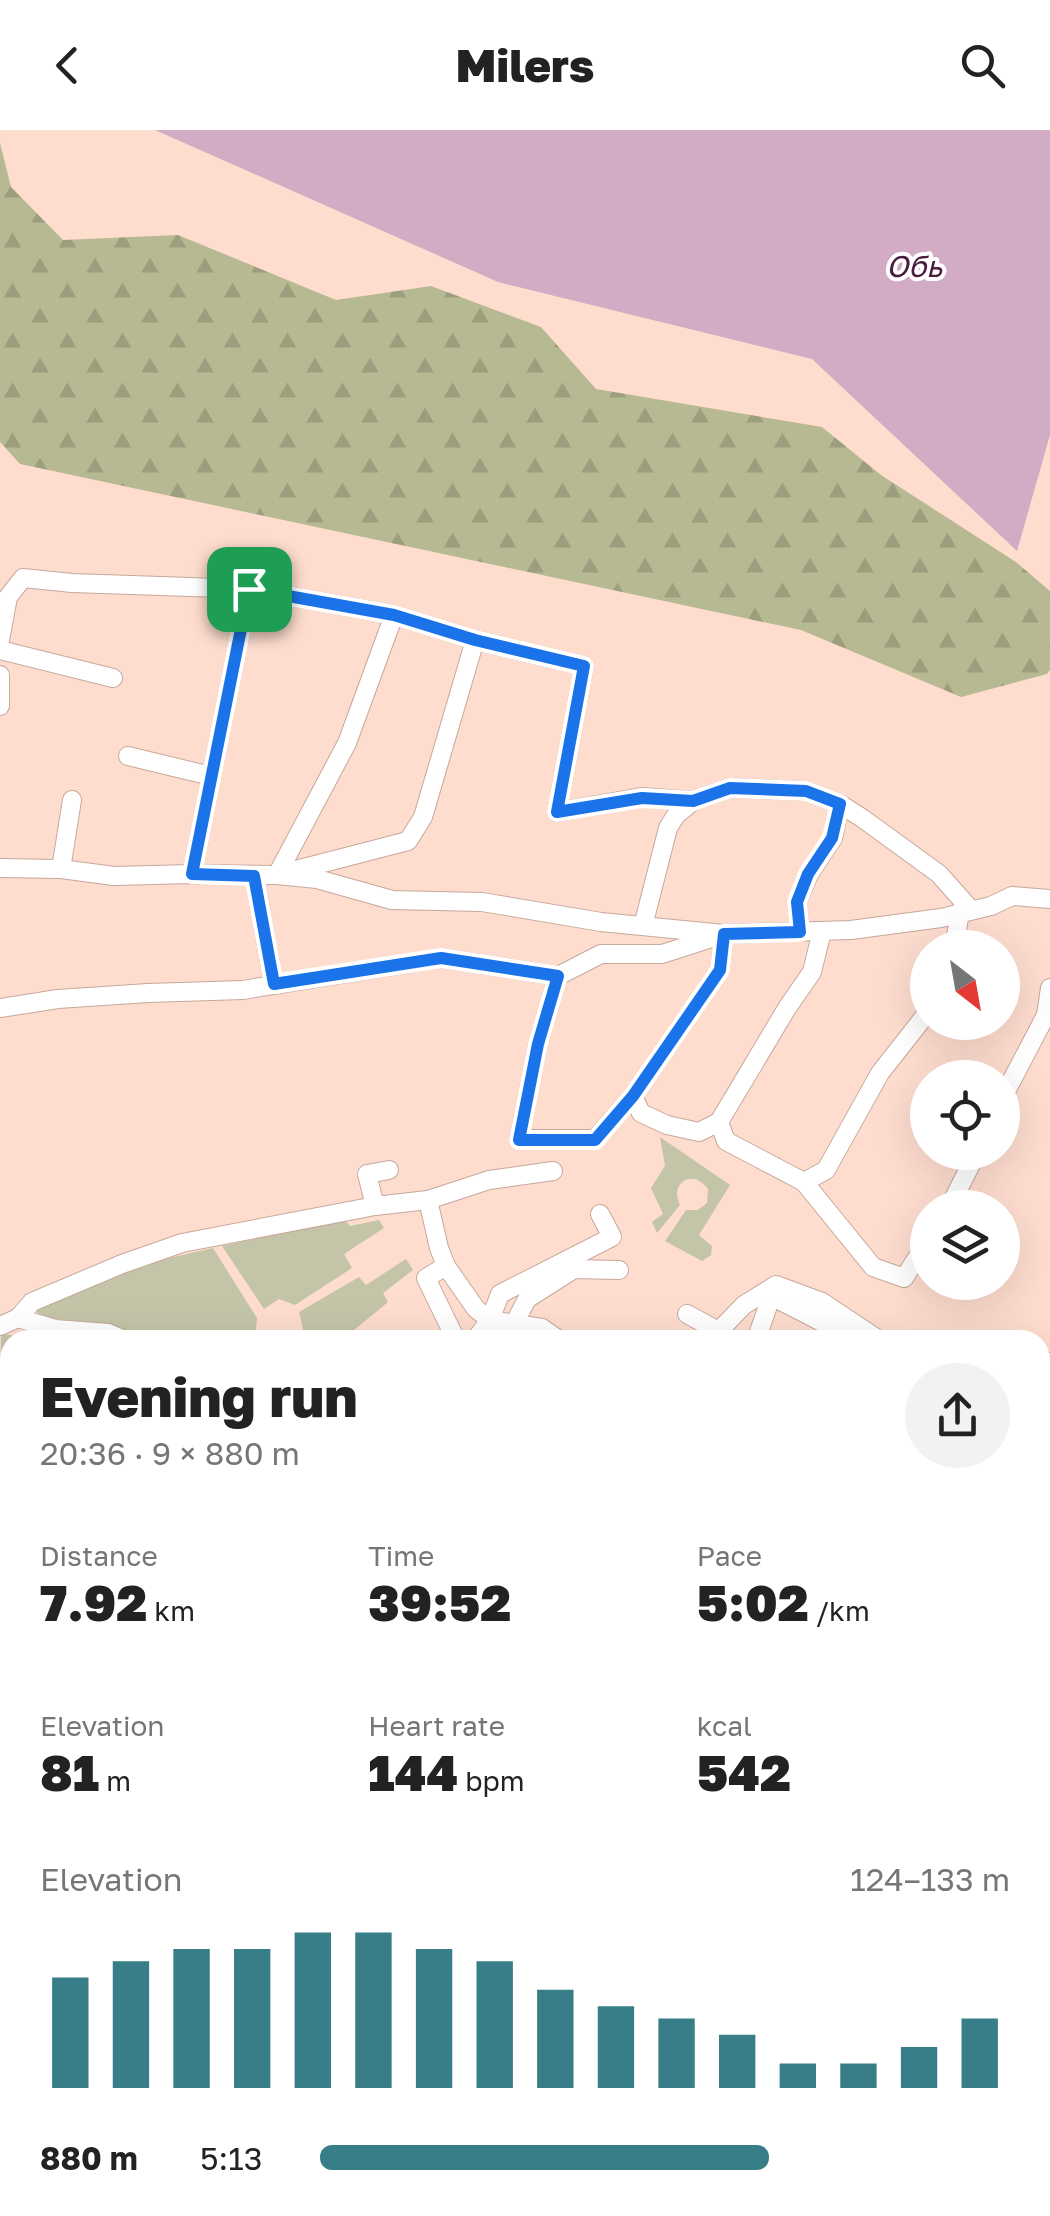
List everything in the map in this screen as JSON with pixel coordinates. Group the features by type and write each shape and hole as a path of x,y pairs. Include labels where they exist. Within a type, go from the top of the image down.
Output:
{"street":[{"path":"0,640 8,597 23,578 249,589 394,615 475,640 584,666 557,812 642,798 693,801"},
{"path":"192,874 249,589"},
{"path":"277,875 347,743 394,615"},
{"path":"277,875 408,841 422,817 475,640"},
{"path":"0,650 113,678"},
{"path":"0,675 0,706"},
{"path":"128,756 211,776"},
{"path":"643,926 668,828 676,815 693,801 730,788 806,791 840,804 939,874 966,911"},
{"path":"62,869 72,800"},
{"path":"800,932 797,902 808,874 832,838 840,804"},
{"path":"3,870 62,869 114,876 277,875 317,879 392,900 482,902 601,922 724,934 851,930 941,918 991,906 1012,896 1050,899"},
{"path":"254,876 274,984"},
{"path":"960,930 966,911"},
{"path":"633,1096 641,1113 667,1125 699,1132 719,1122 812,972 822,931"},
{"path":"0,1008 148,992 243,990 441,958 558,976 601,954 662,954 724,934"},
{"path":"558,976 538,1044 519,1140 595,1140 633,1096 720,970 724,934"},
{"path":"1020,1065 1046,1015 1050,988"},
{"path":"804,1182 826,1170 880,1073 910,1035"},
{"path":"719,1122 726,1141 804,1182 873,1268 904,1278 910,1269"},
{"path":"375,1206 368,1174 388,1170"},
{"path":"0,1326 18,1318 32,1302 182,1243 375,1206 428,1200 489,1180 554,1171"},
{"path":"428,1200 446,1266 476,1310 508,1330"},
{"path":"482,1330 500,1294 612,1237 600,1214"},
{"path":"446,1266 426,1278 451,1330"},
{"path":"511,1330 528,1299 574,1270 619,1270"},
{"path":"759,1330 773,1290"},
{"path":"720,1330 744,1304 773,1290 822,1302 858,1330"},
{"path":"687,1314 707,1330"},
{"path":"18,1318 73,1330"}],"green space":[{"path":"0,143 11,187 63,240 178,235 336,300 431,286 541,327 596,389 822,427 881,475 1016,562 1050,591 1050,670 961,697 801,630 20,464 0,442"},
{"path":"660,1137 730,1185 699,1235 712,1246 711,1255 702,1261 665,1241 686,1210 698,1210 707,1203 708,1189 702,1183 684,1180 678,1190 680,1205 657,1233 652,1222 663,1214 651,1188 665,1166"},
{"path":"345,1220 350,1226 379,1220 384,1228 344,1254 352,1268 295,1305 279,1299 264,1309 222,1246"},
{"path":"213,1248 257,1318 256,1330 120,1330 38,1317 37,1309 143,1264"},
{"path":"406,1259 413,1270 383,1293 388,1302 354,1330 302,1330 299,1312 359,1277 366,1285"}],"water":[{"name":"Обь","path":"155,130 1050,130 1050,435 1017,551 812,359 498,282"}],"route":[{"path":"249,589 394,615 475,640 584,666 557,812 642,798 693,801 730,788 806,791 840,804 832,838 808,874 797,902 800,932 724,934 720,970 633,1096 595,1140 519,1140 538,1044 558,976 441,958 274,984 254,876 192,874 249,589"}]}
